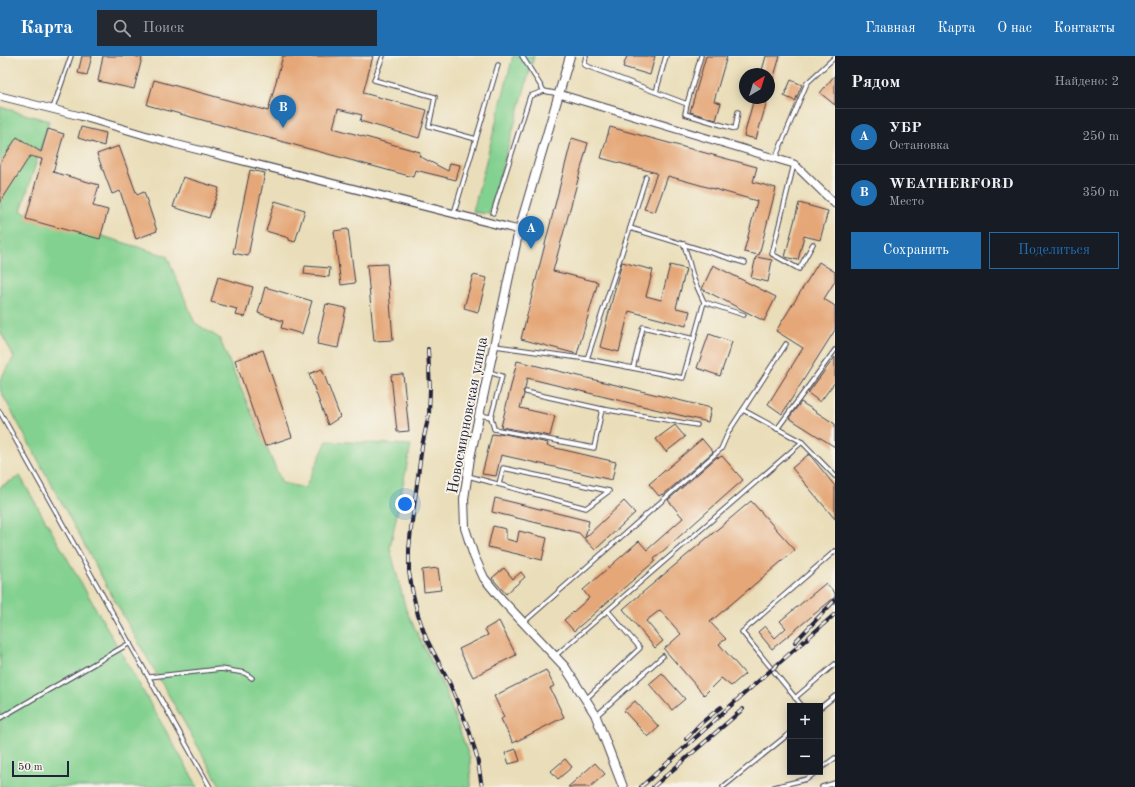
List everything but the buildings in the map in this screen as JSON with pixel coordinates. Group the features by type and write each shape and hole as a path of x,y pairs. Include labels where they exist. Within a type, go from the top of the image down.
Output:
{"street":[{"name":"Новосмирновская улица","path":"570,56 519,230 467,475 464,499 465,528 474,556 484,578 523,623 565,667 586,699 596,716 623,787"},
{"path":"559,94 794,164 835,204"},
{"path":"0,96 53,108 175,144 519,230"}],"lane":[{"path":"53,108 71,56"},
{"path":"383,56 374,80 436,97 429,126 476,139"},
{"path":"522,56 544,91"},
{"path":"586,56 584,65 687,104"},
{"path":"656,92 666,56"},
{"path":"701,56 685,114 734,129 738,112"},
{"path":"775,158 806,83 835,57"},
{"path":"454,214 498,64"},
{"path":"493,213 530,96 544,91 559,94"},
{"path":"794,164 772,254 799,269 813,244"},
{"path":"587,360 646,177"},
{"path":"630,228 745,263"},
{"path":"494,346 587,360 683,378 704,302 694,280 684,244"},
{"path":"704,302 744,315"},
{"path":"633,368 643,327 694,339"},
{"path":"523,623 721,449 729,431 786,344"},
{"path":"777,429 835,350"},
{"path":"488,371 502,376 491,417 494,429 594,448 602,409"},
{"path":"526,392 602,409 697,425"},
{"path":"743,410 802,442 835,476"},
{"path":"0,412 210,787"},
{"path":"479,415 491,417"},
{"path":"555,656 608,612 802,442"},
{"path":"467,475 499,484 586,508 609,491 503,468 499,484"},
{"path":"799,703 742,632 835,551"},
{"path":"586,699 640,648 608,612"},
{"path":"0,718 130,643"},
{"path":"596,716 663,656"},
{"path":"795,698 835,664"},
{"path":"149,677 221,669 245,673 252,678"},
{"path":"823,706 835,696"},
{"path":"723,787 787,735"},
{"path":"823,767 835,758"},
{"path":"774,787 808,779 813,775"},
{"path":"822,787 835,782"}],"green space":[{"path":"513,56 534,56 489,214 473,212"},
{"path":"0,107 49,121 21,211 167,256 195,323 219,338 282,483 305,488 327,441 411,445 390,548 406,610 445,690 470,759 471,787 221,787 116,603 0,390 0,379 14,357 0,331"},
{"path":"20,476 198,787 0,787 0,487"}],"railway":[{"path":"428,349 430,389 429,414 422,446 411,529 409,572 418,615 426,638 450,684 469,730 477,757 482,787"},
{"path":"795,642 835,600"},
{"path":"641,787 835,614"},
{"path":"686,739 700,724 721,707"},
{"path":"653,787 743,709"}],"place":[{"name":"WEATHERFORD","path":"283,128"},
{"name":"УБР","path":"531,249"}]}
